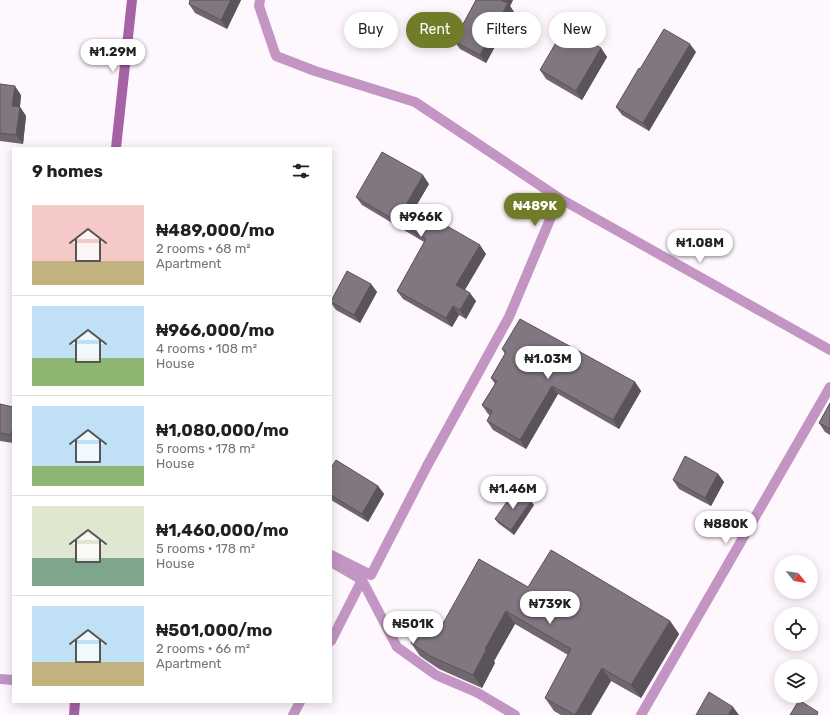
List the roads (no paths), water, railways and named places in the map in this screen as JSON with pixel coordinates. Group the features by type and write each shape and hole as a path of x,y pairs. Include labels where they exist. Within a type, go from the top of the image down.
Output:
{"street":[{"path":"116,147 132,0"},
{"path":"260,0 259,6 276,56 315,71 415,102 559,198 830,350"},
{"path":"332,556 371,575 426,466 509,317 559,198"},
{"path":"641,715 830,387"},
{"path":"332,563 362,580 397,647 436,675 478,693 515,715"},
{"path":"332,639 362,580"},
{"path":"0,679 12,680"},
{"path":"74,703 74,715"},
{"path":"293,715 299,703"}]}
